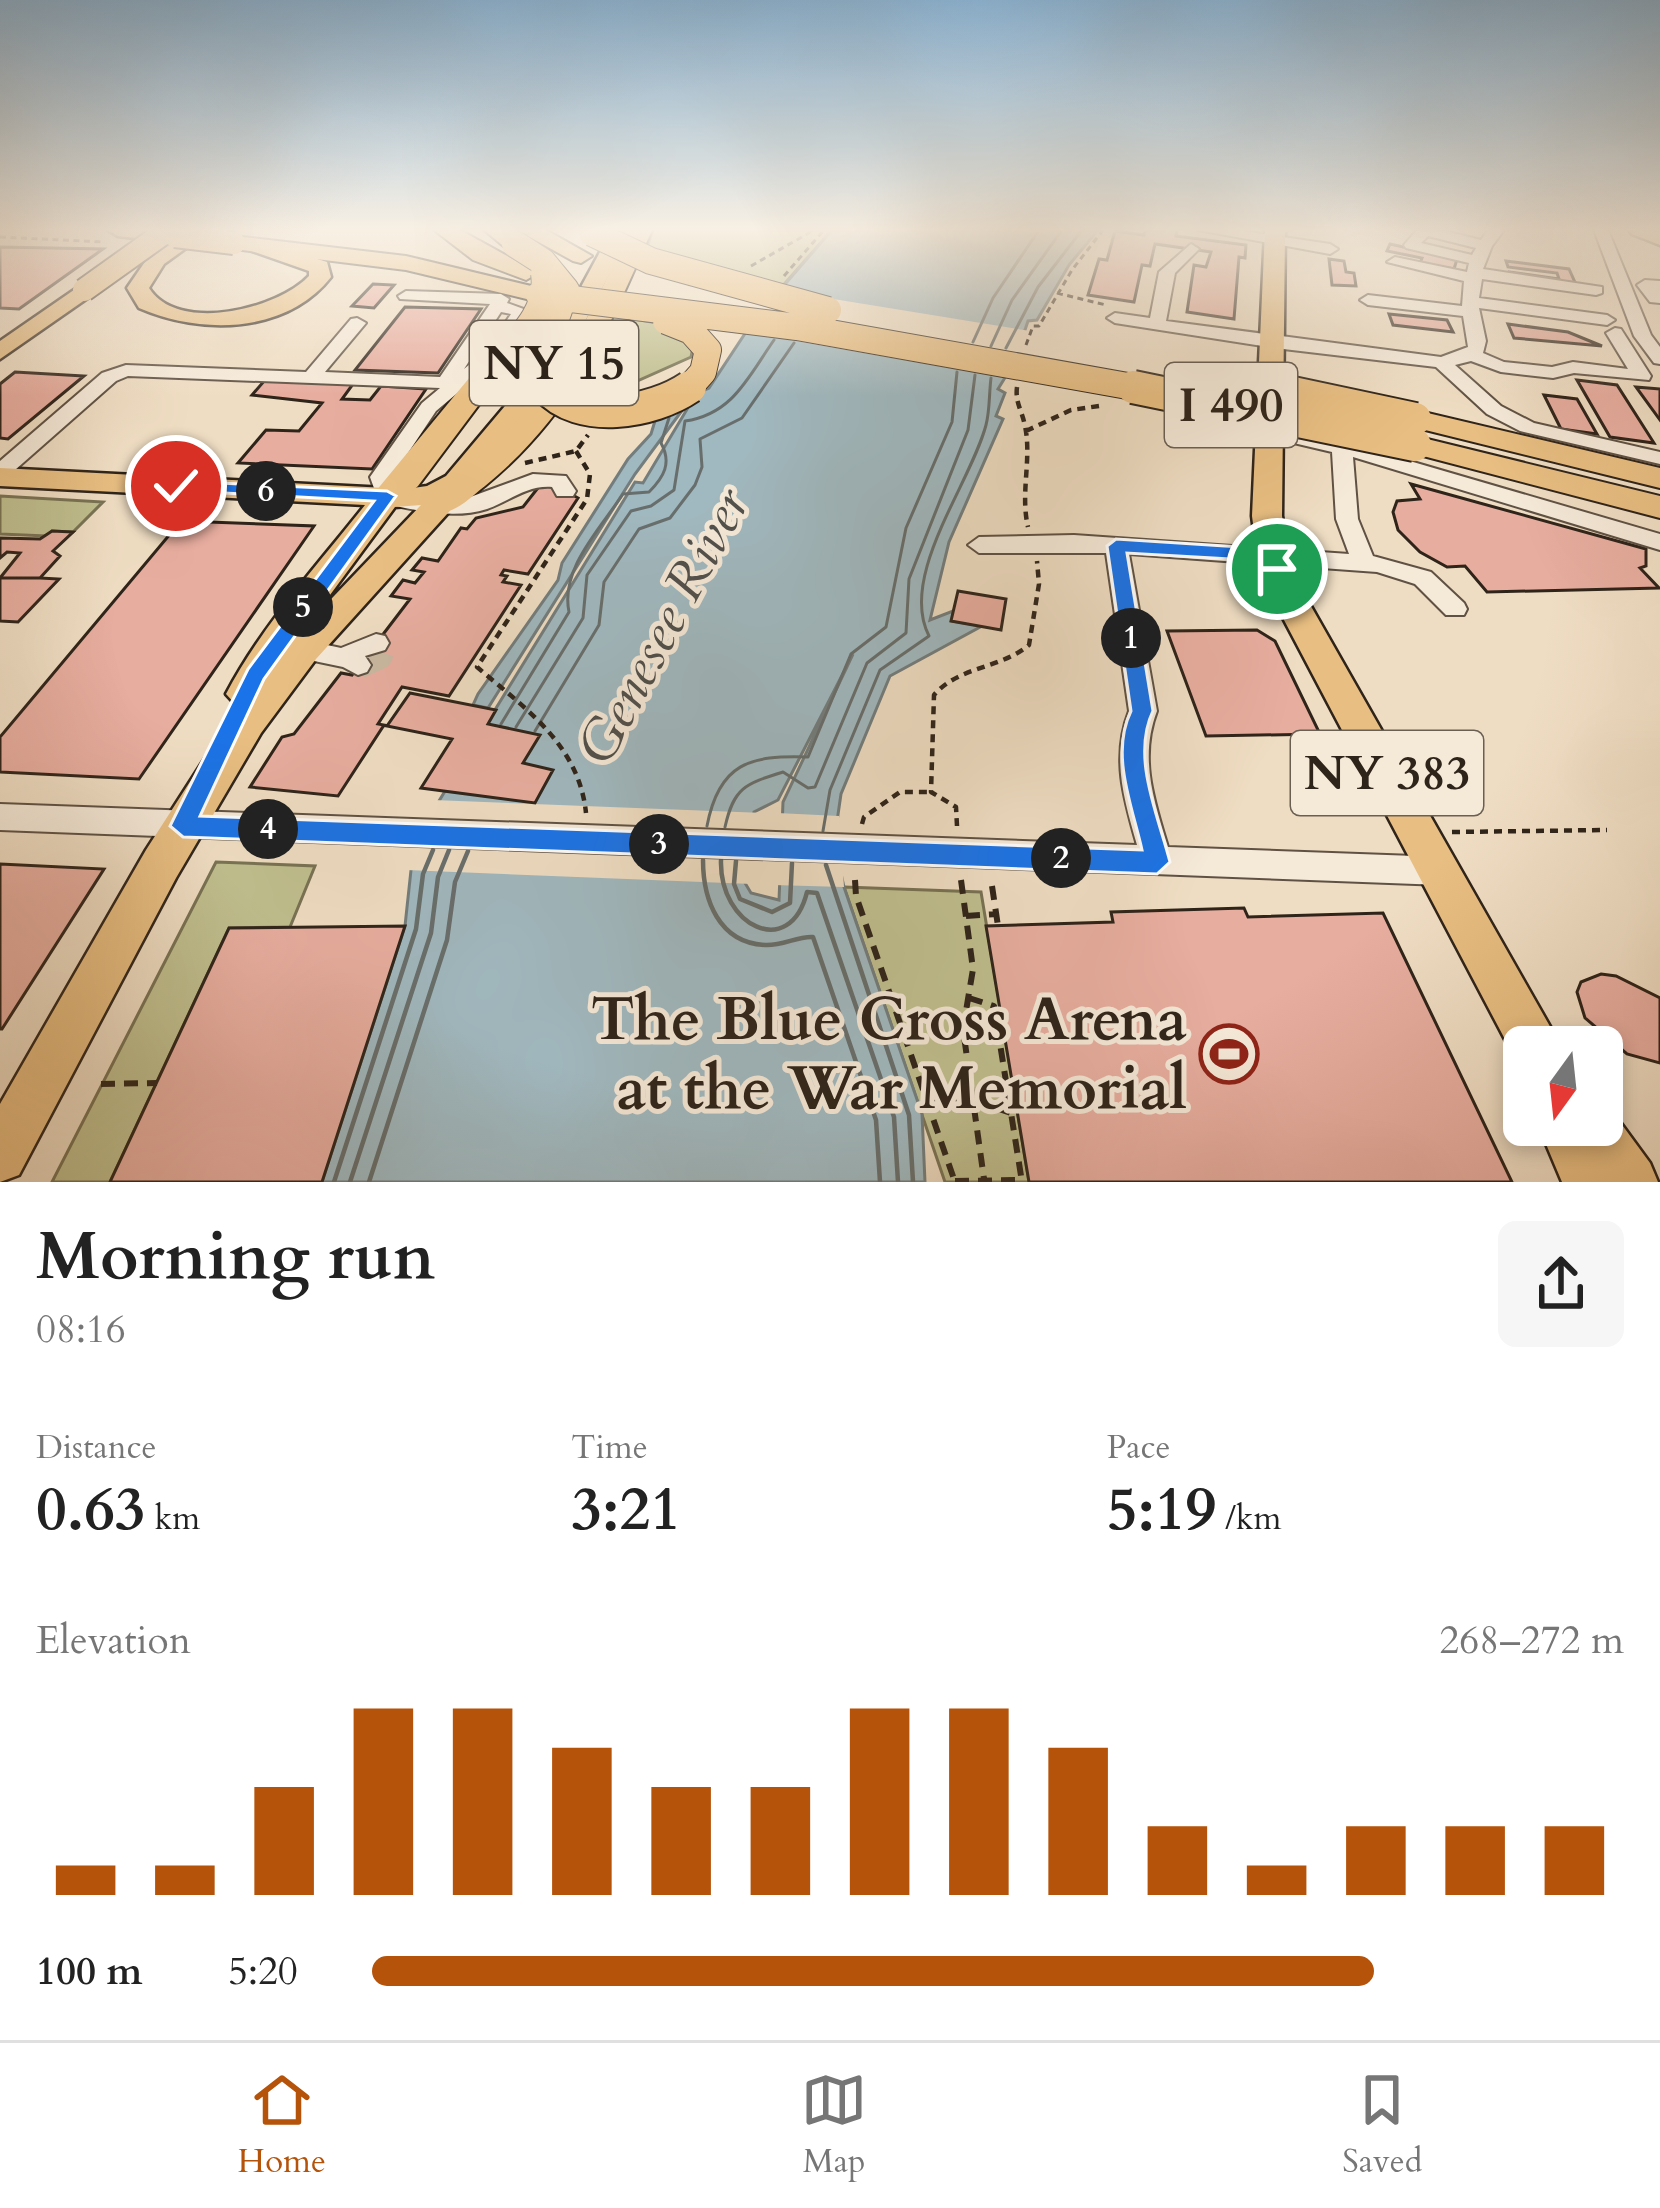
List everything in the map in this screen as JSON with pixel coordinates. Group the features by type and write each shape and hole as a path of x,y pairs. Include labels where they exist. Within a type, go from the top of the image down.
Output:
{"highway":[{"path":"498,285 682,326 706,346 706,372 682,393 641,407 599,410 554,397 538,380 538,366 566,301"},
{"path":"387,496 407,479 532,319 546,285"},
{"name":"I 490","path":"574,285 1197,374 1415,432 1660,508"},
{"path":"450,491 492,465 569,378 616,285"},
{"name":"I 490","path":"678,285 805,318"},
{"path":"721,285 805,318"},
{"path":"539,295 805,318"},
{"name":"I 490","path":"1415,432 1660,478"}],"main road":[{"path":"0,352 91,285"},
{"path":"139,285 147,303 178,314 243,315 296,299 311,285"},
{"name":"NY 15","path":"183,826 248,722 304,650 450,491 559,355 594,285"},
{"name":"NY 383","path":"1277,285 1267,516 1273,555 1291,601 1447,852 1526,1026"},
{"path":"0,474 387,496 450,491"},
{"path":"0,1156 183,826 255,675 387,496"},
{"path":"1574,1146 1590,1182"},
{"path":"1606,1146 1631,1182"}],"street":[{"path":"1166,285 1163,326 1167,350"},
{"path":"1115,318 1275,344 1442,362 1477,349 1480,336 1471,307 1475,285"},
{"path":"1574,285 1596,290"},
{"path":"1622,285 1637,323 1660,358"},
{"path":"387,496 381,477 450,382 501,299 406,296"},
{"path":"1368,300 1471,307 1611,327 1642,376 1573,367 1553,373 1501,367 1469,354"},
{"path":"313,376 357,323"},
{"path":"1637,323 1660,326"},
{"path":"1442,362 1494,410 1527,427 1660,458"},
{"path":"0,474 120,371 450,382"},
{"path":"1270,432 1660,542"},
{"path":"1342,449 1347,519 1364,563"},
{"path":"450,491 460,508 484,503 533,479 560,481 565,491"},
{"path":"979,545 1116,546 1364,563 1423,578 1455,609"},
{"path":"1116,546 1142,711 1132,731 1132,756 1157,862"},
{"path":"304,650 362,656"},
{"path":"0,817 1157,862 1447,852"}],"path":[{"path":"1057,293 1098,299"},
{"path":"1026,431 1071,410 1113,407"},
{"path":"514,467 576,451 593,428"},
{"path":"576,451 590,474 587,499 477,668 559,740 581,782 586,814"},
{"path":"862,824 864,817 900,792 931,792"},
{"path":"1447,852 1607,830"},
{"path":"855,880 955,1182 1022,1181 994,1006 968,997"},
{"path":"961,880 973,969 964,1029 984,1179"},
{"path":"992,886 998,926"},
{"path":"966,916 997,914"},
{"path":"101,1084 157,1083"},
{"path":"927,1102 972,1100 1011,1113"}],"shaded area":[{"path":"611,315 663,324 693,347 691,357 599,398 584,374"},
{"path":"0,496 103,502 73,532 0,534"},
{"path":"216,862 315,866 290,927 229,928 110,1182 52,1182"},
{"path":"844,887 981,892 1029,1182 945,1182"}],"water":[{"name":"Genesee River","path":"784,285 1057,285 1037,320 1028,321 1014,363 998,389 1005,393 996,416 1003,419 949,542 930,620 953,611 952,621 982,626 890,676 841,794 834,842 844,887 922,1114 925,1182 322,1182 405,926 411,870 439,801 635,482 643,483 689,406 670,410 681,412 635,474 488,708 473,705 478,694 558,580 562,563 628,459 651,434 658,411 709,388 754,320","holes":["853,654 783,802 779,900 751,893 745,883 754,812 778,800"]}],"pier":[{"path":"772,289 1030,331 1011,379 740,331"},
{"path":"433,800 764,813 760,815 752,884 406,870"},
{"path":"777,813 839,816 844,887 773,885"}],"building":[{"path":"0,285 52,285 19,309 0,308"},
{"path":"372,285 394,285 374,308 352,306"},
{"path":"1091,285 1138,285 1134,302 1088,295"},
{"path":"1191,285 1237,285 1234,319 1187,312"},
{"path":"405,307 481,309 438,373 355,370"},
{"path":"1389,314 1447,320 1453,332 1393,325"},
{"path":"1508,324 1568,332 1602,346 1514,338"},
{"path":"15,372 84,376 8,439 0,438 0,384"},
{"path":"265,380 353,384 342,399 370,400 381,386 426,389 372,469 238,463 266,430 299,431 322,403 252,395"},
{"path":"1577,380 1617,385 1654,443 1610,437"},
{"path":"1636,387 1660,389 1660,420"},
{"path":"1544,395 1577,399 1597,434 1561,429"},
{"path":"541,484 578,498 528,574 504,570 503,582 521,585 449,696 402,687 378,724 384,725 338,796 250,787 282,737 294,734 341,673 352,675 410,599 391,596 403,580 415,583 424,572 412,570 422,558 438,561 461,528 467,529 476,518 523,507"},
{"path":"1411,484 1646,549 1646,566 1640,568 1659,588 1487,592 1465,566 1447,567 1420,552 1398,530 1393,512 1397,501 1420,499"},
{"path":"181,521 314,526 139,779 0,772 0,737"},
{"path":"52,531 73,532 53,551 60,556 40,578 0,578 20,553 7,552 0,558 0,538 40,539"},
{"path":"0,578 59,579 18,622 0,621"},
{"path":"958,591 1006,599 1001,630 951,621"},
{"path":"1257,630 1275,641 1320,734 1206,736 1167,631"},
{"path":"410,693 496,710 488,724 540,735 523,763 553,770 535,803 421,788 452,739 387,726"},
{"path":"0,864 104,869 2,1029 0,1029"},
{"name":"The Blue Cross Arena at the War Memorial","path":"1244,908 1248,917 1383,913 1512,1182 1029,1182 986,926 1113,922 1111,912"},
{"path":"405,926 322,1182 110,1182 229,928"},
{"path":"1601,974 1616,976 1660,998 1660,1063 1623,1051 1623,1026 1594,1026 1585,1018 1577,992 1581,982"}],"tunnel":[{"path":"359,665 379,656 382,649 376,643"}],"place":[{"name":"The Blue Cross Arena at the War Memorial","path":"1229,1054"}],"route":[{"path":"176,486 387,496 255,675 183,826 1157,862 1132,756 1132,731 1142,711 1116,546 1273,555 1277,569"}]}
